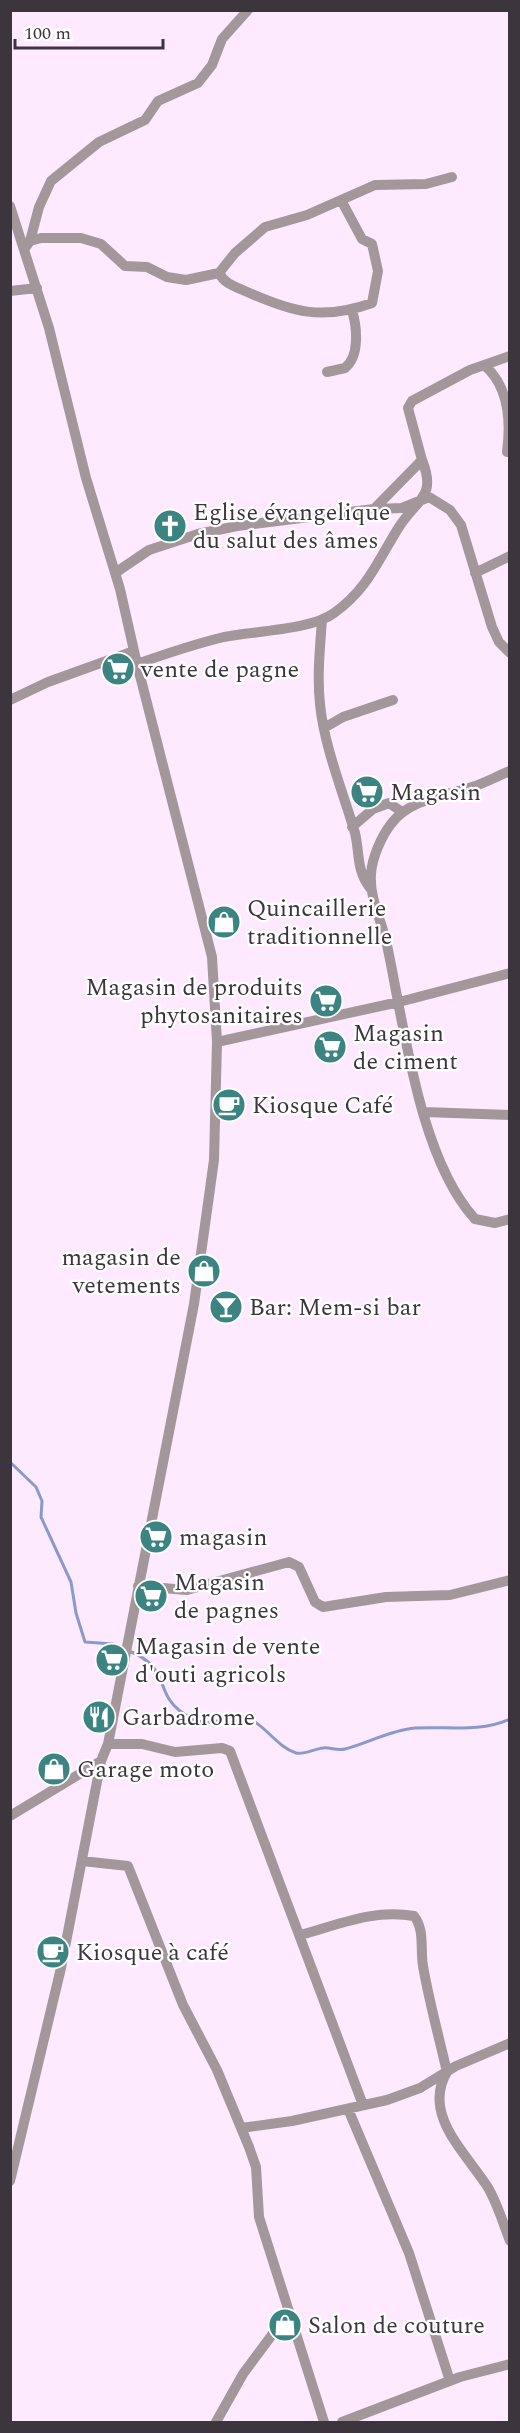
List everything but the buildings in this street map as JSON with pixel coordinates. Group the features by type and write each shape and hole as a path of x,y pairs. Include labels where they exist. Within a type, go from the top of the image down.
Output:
{"street":[{"path":"27,244 39,207 51,181 99,142 145,120 158,101 198,83 212,65 222,39 242,20 248,10"},
{"path":"27,244 41,238 81,238 100,244 125,266 147,267 175,279 195,279 219,273 235,253 265,227 307,215 375,185 409,186 452,177"},
{"path":"219,273 232,286 272,304 307,313 339,314 372,303 378,271 372,244 362,239 341,200"},
{"path":"10,206 27,244 86,478 115,573 212,957 218,1042 214,1160 194,1304 108,1744 101,1761 61,1968 10,2181"},
{"path":"10,291 37,288"},
{"path":"327,372 345,368 353,357 356,325 352,310"},
{"path":"137,664 221,638 322,620 339,609 368,581 397,530 428,487 408,408 412,401 484,365 510,356"},
{"path":"484,365 498,380 504,391 508,421 507,452 510,452"},
{"path":"374,509 422,460"},
{"path":"392,489 402,508"},
{"path":"115,573 149,550 198,534 237,526 374,509 402,508 429,497 435,498 457,517 492,627 499,642 510,653"},
{"path":"475,573 510,556"},
{"path":"322,620 319,687 324,728 352,827 360,873 371,889 381,916 408,1057 424,1112 447,1179 466,1209 475,1219 495,1223 510,1219"},
{"path":"10,700 48,682 134,651"},
{"path":"324,728 343,717 393,700"},
{"path":"371,889 373,860 385,832 402,812 430,799 473,787 509,770"},
{"path":"352,827 371,810 385,803 402,812"},
{"path":"358,861 373,860"},
{"path":"218,1042 399,1002 510,973"},
{"path":"424,1112 510,1115"},
{"path":"138,1586 187,1590 290,1562 299,1567 315,1602 322,1607 386,1597 450,1595 510,1580"},
{"path":"108,1744 142,1744 175,1752 222,1748 230,1751 363,2105"},
{"path":"10,1816 101,1761"},
{"path":"82,1861 124,1864 130,1869 179,1996 218,2070 256,2167 259,2217 324,2422"},
{"path":"301,1935 370,1915 391,1912 414,1916 422,1929 423,1966 447,2072 439,2086 442,2114 453,2137 491,2193 510,2241"},
{"path":"241,2128 291,2121 406,2094 510,2043"},
{"path":"348,2109 409,2253 450,2381"},
{"path":"216,2422 243,2374 289,2312"},
{"path":"342,2422 450,2381 510,2364"}],"waterway":[{"path":"10,1462 36,1487 42,1501 41,1517 71,1582 76,1613 85,1642 113,1644 123,1648"},
{"path":"129,1651 151,1664 172,1704 191,1718 209,1723 229,1717 244,1717 258,1724 282,1745 296,1753 323,1748 345,1749 406,1729 486,1726 510,1719"}],"place":[{"name":"Eglise évangelique du salut des âmes","path":"170,526"},
{"name":"vente de pagne","path":"118,669"},
{"name":"Magasin","path":"367,792"},
{"name":"Quincaillerie traditionnelle","path":"224,922"},
{"name":"Magasin de produits phytosanitaires","path":"326,1001"},
{"name":"Magasin de ciment","path":"330,1047"},
{"name":"Kiosque Café","path":"229,1105"},
{"name":"magasin de vetements","path":"204,1271"},
{"name":"Bar: Mem-si bar","path":"226,1307"},
{"name":"magasin","path":"156,1537"},
{"name":"Magasin de pagnes","path":"151,1596"},
{"name":"Magasin de vente d'outi agricols","path":"112,1660"},
{"name":"Garbadrome","path":"99,1717"},
{"name":"Garage moto","path":"54,1769"},
{"name":"Kiosque à café","path":"53,1952"},
{"name":"Salon de couture","path":"285,2325"}]}
